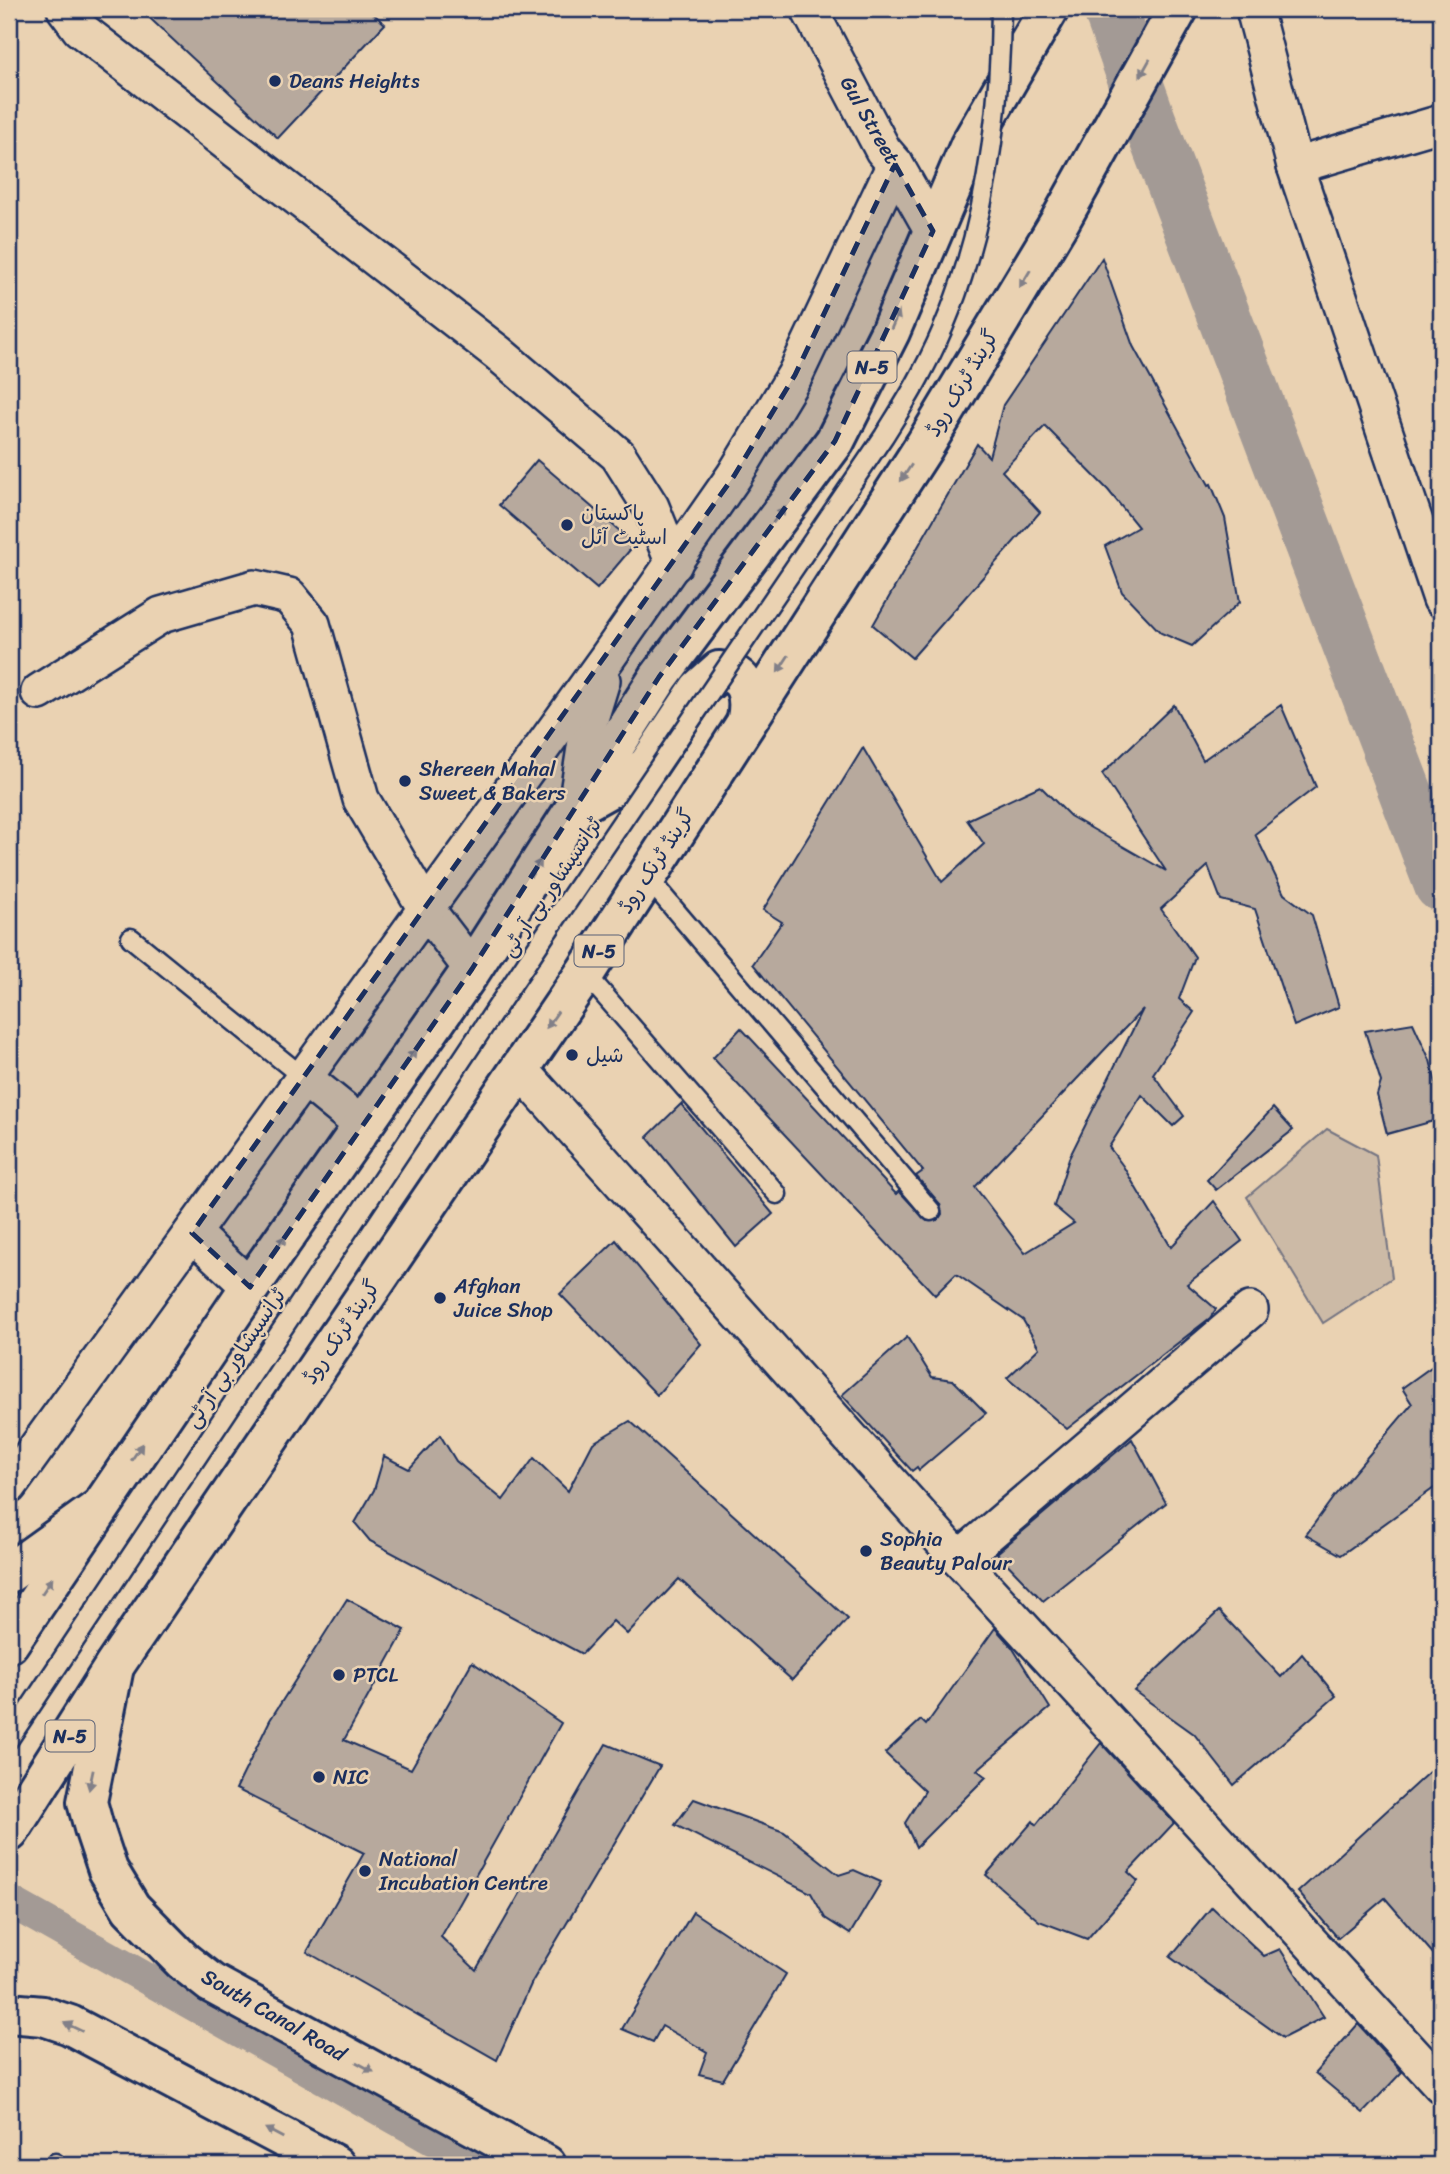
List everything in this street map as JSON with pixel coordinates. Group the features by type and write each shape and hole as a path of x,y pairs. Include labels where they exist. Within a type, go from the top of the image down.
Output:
{"main road":[{"name":"N-5","path":"9,1643 250,1287 472,969 659,677 835,441 890,332 970,145 1049,9"},
{"name":"گرینڈ ٹرنک روڈ","path":"17,1820 115,1665 585,973 925,444 1060,221 1178,9"},
{"path":"576,806 647,767 699,689 719,671 735,674 746,686 749,699 747,719"},
{"path":"9,1573 99,1508"},
{"name":"South Canal Road","path":"115,1665 87,1802 108,1870 131,1908 183,1961 211,1983 546,2165"},
{"path":"9,2012 43,2015 70,2025 335,2165"}],"street":[{"path":"65,9 80,29 498,353 618,455 652,507 674,564"},
{"name":"Gul Street","path":"809,9 883,150 895,164 933,231"},
{"path":"1254,9 1295,166 1441,599"},
{"path":"1295,166 1441,123"},
{"path":"9,1486 607,658 734,476 795,375 895,164"},
{"path":"39,692 161,615 254,588 289,596 312,624 361,799 426,909 472,969"},
{"path":"576,806 589,723 607,658"},
{"path":"519,1068 959,1559 1441,2085"},
{"path":"304,1078 363,1126"},
{"path":"192,1233 250,1287"},
{"path":"959,1559 1251,1310"}],"lane":[{"name":"ٹرانسپشاور بی آر ٹی","path":"9,1739 549,929 884,436 923,370 967,258 981,204 993,133 1001,54 1001,9"},
{"path":"646,876 931,1210"},
{"path":"131,937 304,1078"},
{"path":"585,973 777,1194"}],"highlighted area":[{"path":"895,164 933,231 835,441 659,677 472,969 250,1287 192,1233 734,476 795,375"}],"shaded area":[{"path":"1327,1129 1376,1155 1392,1278 1323,1323 1247,1197"}],"building":[{"name":"Deans Heights","path":"140,9 368,9 385,24 278,138"},
{"path":"1102,258 1133,346 1209,485 1211,484 1225,518 1240,602 1192,646 1161,633 1122,592 1105,546 1138,527 1108,490 1045,426 1002,471 1040,512 912,658 873,625 977,444 989,457 1003,405"},
{"name":"پاکستان اسٹیٹ آئل","path":"537,460 635,544 597,589 499,505"},
{"path":"1174,705 1203,760 1281,705 1316,787 1255,834 1284,894 1312,915 1339,1007 1294,1026 1255,909 1221,900 1208,866 1161,909 1195,957 1179,999 1194,1012 1153,1074 1184,1116 1173,1126 1142,1095 1109,1147 1171,1247 1214,1201 1242,1241 1187,1284 1216,1309 1210,1318 1067,1429 1007,1378 1039,1348 1023,1320 956,1274 935,1295 713,1058 741,1028 896,1194 899,1191 927,1221 938,1220 942,1214 940,1204 916,1176 923,1171 753,964 782,922 763,910 863,748 942,882 984,844 967,820 1040,786 1070,816 1166,871 1102,774","holes":["1143,1009 1069,1158 1054,1206 1074,1223 1025,1253 975,1187"]},
{"path":"1413,1023 1430,1060 1441,1103 1441,1119 1387,1134 1377,1095 1381,1082 1365,1031"},
{"path":"681,1104 773,1214 736,1247 647,1137"},
{"path":"1273,1108 1293,1130 1216,1190 1207,1180"},
{"path":"616,1240 701,1344 657,1395 560,1294"},
{"path":"907,1337 932,1377 953,1380 986,1413 919,1470 917,1467 912,1471 842,1395"},
{"path":"1441,1360 1441,1483 1341,1555 1306,1535 1335,1495 1412,1404 1402,1388"},
{"path":"630,1421 848,1619 792,1680 679,1579 627,1634 613,1621 582,1654 370,1541 355,1523 374,1490 384,1456 409,1469 440,1435 456,1461 503,1500 534,1458 568,1491 593,1443"},
{"path":"1132,1439 1166,1503 1043,1601 997,1553"},
{"path":"347,1599 405,1630 344,1740 411,1769 472,1662 561,1723 441,1937 476,1970 606,1744 660,1766 532,1982 497,2060 307,1952 364,1853 236,1789 270,1720"},
{"path":"1219,1611 1281,1677 1302,1654 1336,1696 1234,1785 1194,1734 1134,1691"},
{"path":"995,1628 1012,1647 1050,1708 977,1770 986,1777 916,1847 905,1823 925,1791 885,1753 921,1720 926,1725"},
{"path":"1101,1743 1174,1823 1128,1872 1138,1881 1087,1939 1039,1921 986,1875 1033,1821 1036,1825"},
{"path":"1441,1761 1441,1963 1385,1898 1338,1938 1298,1892"},
{"path":"694,1799 784,1832 839,1875 854,1870 881,1882 850,1934 825,1918 811,1893 675,1825"},
{"path":"1212,1907 1264,1956 1280,1949 1324,2017 1283,2038 1170,1957"},
{"path":"693,1912 786,1974 723,2080 699,2074 707,2052 662,2026 653,2042 622,2029"},
{"path":"1358,2024 1402,2072 1363,2113 1315,2073"}],"waterway":[{"path":"1110,9 1149,120 1441,885"},
{"path":"9,1901 478,2165"}],"place":[{"name":"Deans Heights","path":"275,81"},
{"name":"پاکستان اسٹیٹ آئل","path":"567,525"},
{"name":"Shereen Mahal Sweet & Bakers","path":"405,781"},
{"name":"شیل","path":"572,1055"},
{"name":"Afghan Juice Shop","path":"440,1298"},
{"name":"Sophia Beauty Palour","path":"866,1551"},
{"name":"PTCL","path":"339,1675"},
{"name":"NIC","path":"319,1777"},
{"name":"National Incubation Centre","path":"365,1871"}]}
